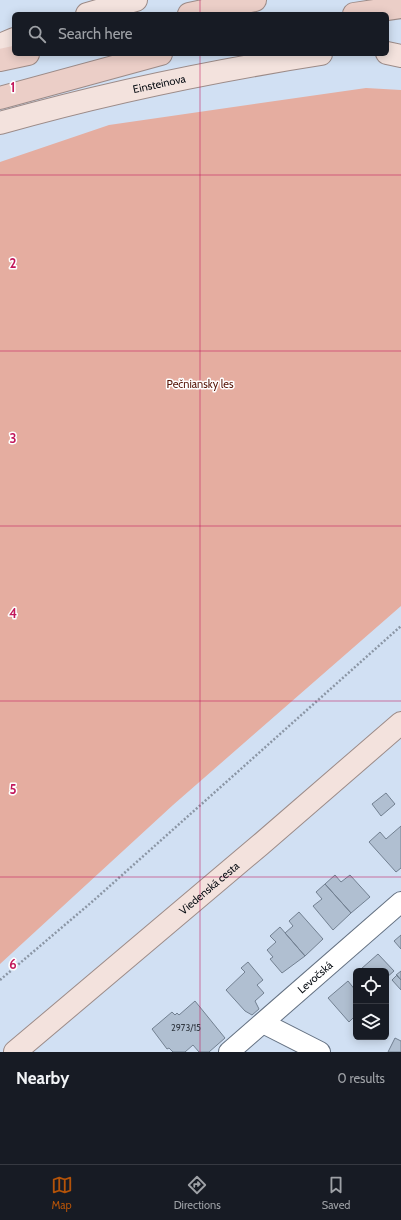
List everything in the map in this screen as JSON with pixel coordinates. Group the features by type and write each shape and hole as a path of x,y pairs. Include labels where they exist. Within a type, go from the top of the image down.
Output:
{"highway":[{"path":"198,12 255,0"},
{"path":"367,12 401,7"},
{"path":"0,60 19,56"},
{"path":"0,98 154,56"}],"main road":[{"path":"94,12 136,0"},
{"path":"0,45 12,40"},
{"path":"389,44 401,43"},
{"path":"389,53 401,56"},
{"name":"Einsteinova","path":"0,123 63,105 150,85 257,64 308,56"},
{"name":"Viedenská cesta","path":"15,1052 260,845 401,723"}],"street":[{"name":"Levočská","path":"229,1052 401,902"},
{"path":"263,1023 320,1052"}],"path":[{"path":"0,980 93,902 401,626"}],"green space":[{"name":"Pečniansky les","path":"366,88 401,90 401,606 173,805 0,964 0,162 109,125"}],"building":[{"path":"386,793 395,804 381,816 372,804"},
{"path":"401,826 401,868 396,872 369,842 380,832 386,839"},
{"path":"335,875 341,882 350,875 370,897 351,913 325,884"},
{"path":"325,884 351,913 333,930 313,906 322,899 316,892"},
{"path":"299,912 323,939 305,956 285,933 293,926 289,921"},
{"path":"280,927 305,956 282,973 270,959 273,957 267,950 276,942 270,936"},
{"path":"401,935 401,949 394,941"},
{"path":"378,954 394,971 389,975 389,968 362,968"},
{"path":"248,962 263,980 257,985 264,993 255,1001 259,1009 252,1015 245,1011 226,990 245,972 241,968"},
{"path":"401,971 401,980 396,975"},
{"path":"397,975 401,980 401,990 392,980"},
{"path":"348,981 353,987 353,1018 349,1022 328,998"},
{"path":"195,1001 225,1038 209,1052 199,1052 193,1045 185,1052 173,1052 169,1048 167,1049 152,1029 172,1012 175,1015 177,1013 179,1015"},
{"path":"395,1038 401,1041 401,1052 388,1052"}]}
